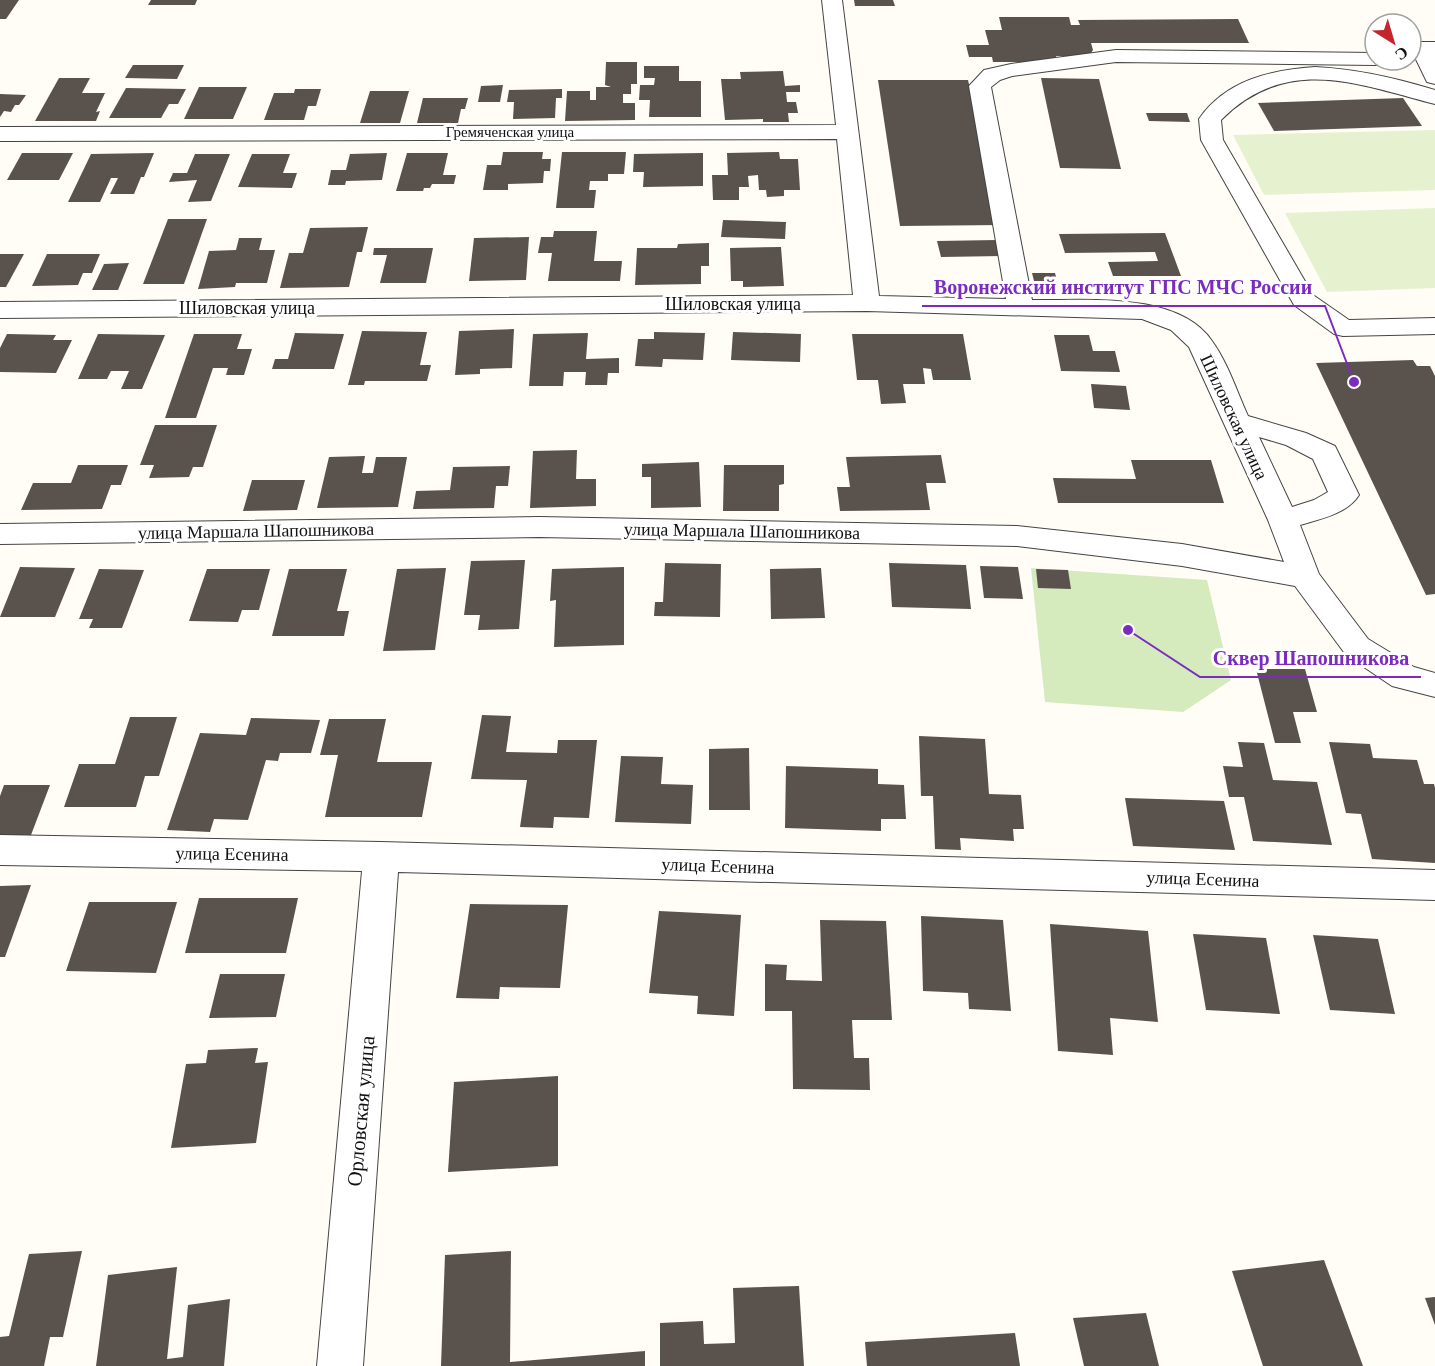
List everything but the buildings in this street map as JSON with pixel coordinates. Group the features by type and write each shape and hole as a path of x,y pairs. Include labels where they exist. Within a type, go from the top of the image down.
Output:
{"street":[{"path":"832,0 867,303"},
{"path":"1020,307 980,86 992,75 1011,70 1116,56 1363,59"},
{"path":"1435,97 1397,84 1358,76 1313,73 1275,78 1243,88 1222,104 1210,119 1212,140 1303,300 1343,328 1435,326"},
{"name":"Гремяченская улица","path":"0,134 848,132"},
{"name":"Шиловская улица","path":"0,310 867,303 1146,311 1180,324 1201,344 1283,520 1305,577"},
{"path":"1235,421 1296,439 1325,453 1344,495 1325,507 1283,520"},
{"name":"улица Маршала Шапошникова","path":"0,534 540,527 1017,536 1182,555 1305,577"},
{"path":"1305,577 1357,647 1404,677 1435,685"},
{"name":"улица Есенина","path":"0,850 381,856 1435,885"},
{"name":"Орловская улица","path":"340,1366 381,856"}],"green space":[{"path":"1435,130 1435,190 1264,195 1233,135"},
{"path":"1435,208 1435,288 1327,292 1285,213"},
{"path":"1031,568 1207,580 1231,680 1183,712 1045,702"}],"place":[{"name":"Воронежский институт ГПС МЧС России","path":"1354,382"},
{"name":"Сквер Шапошникова","path":"1128,630"}]}
